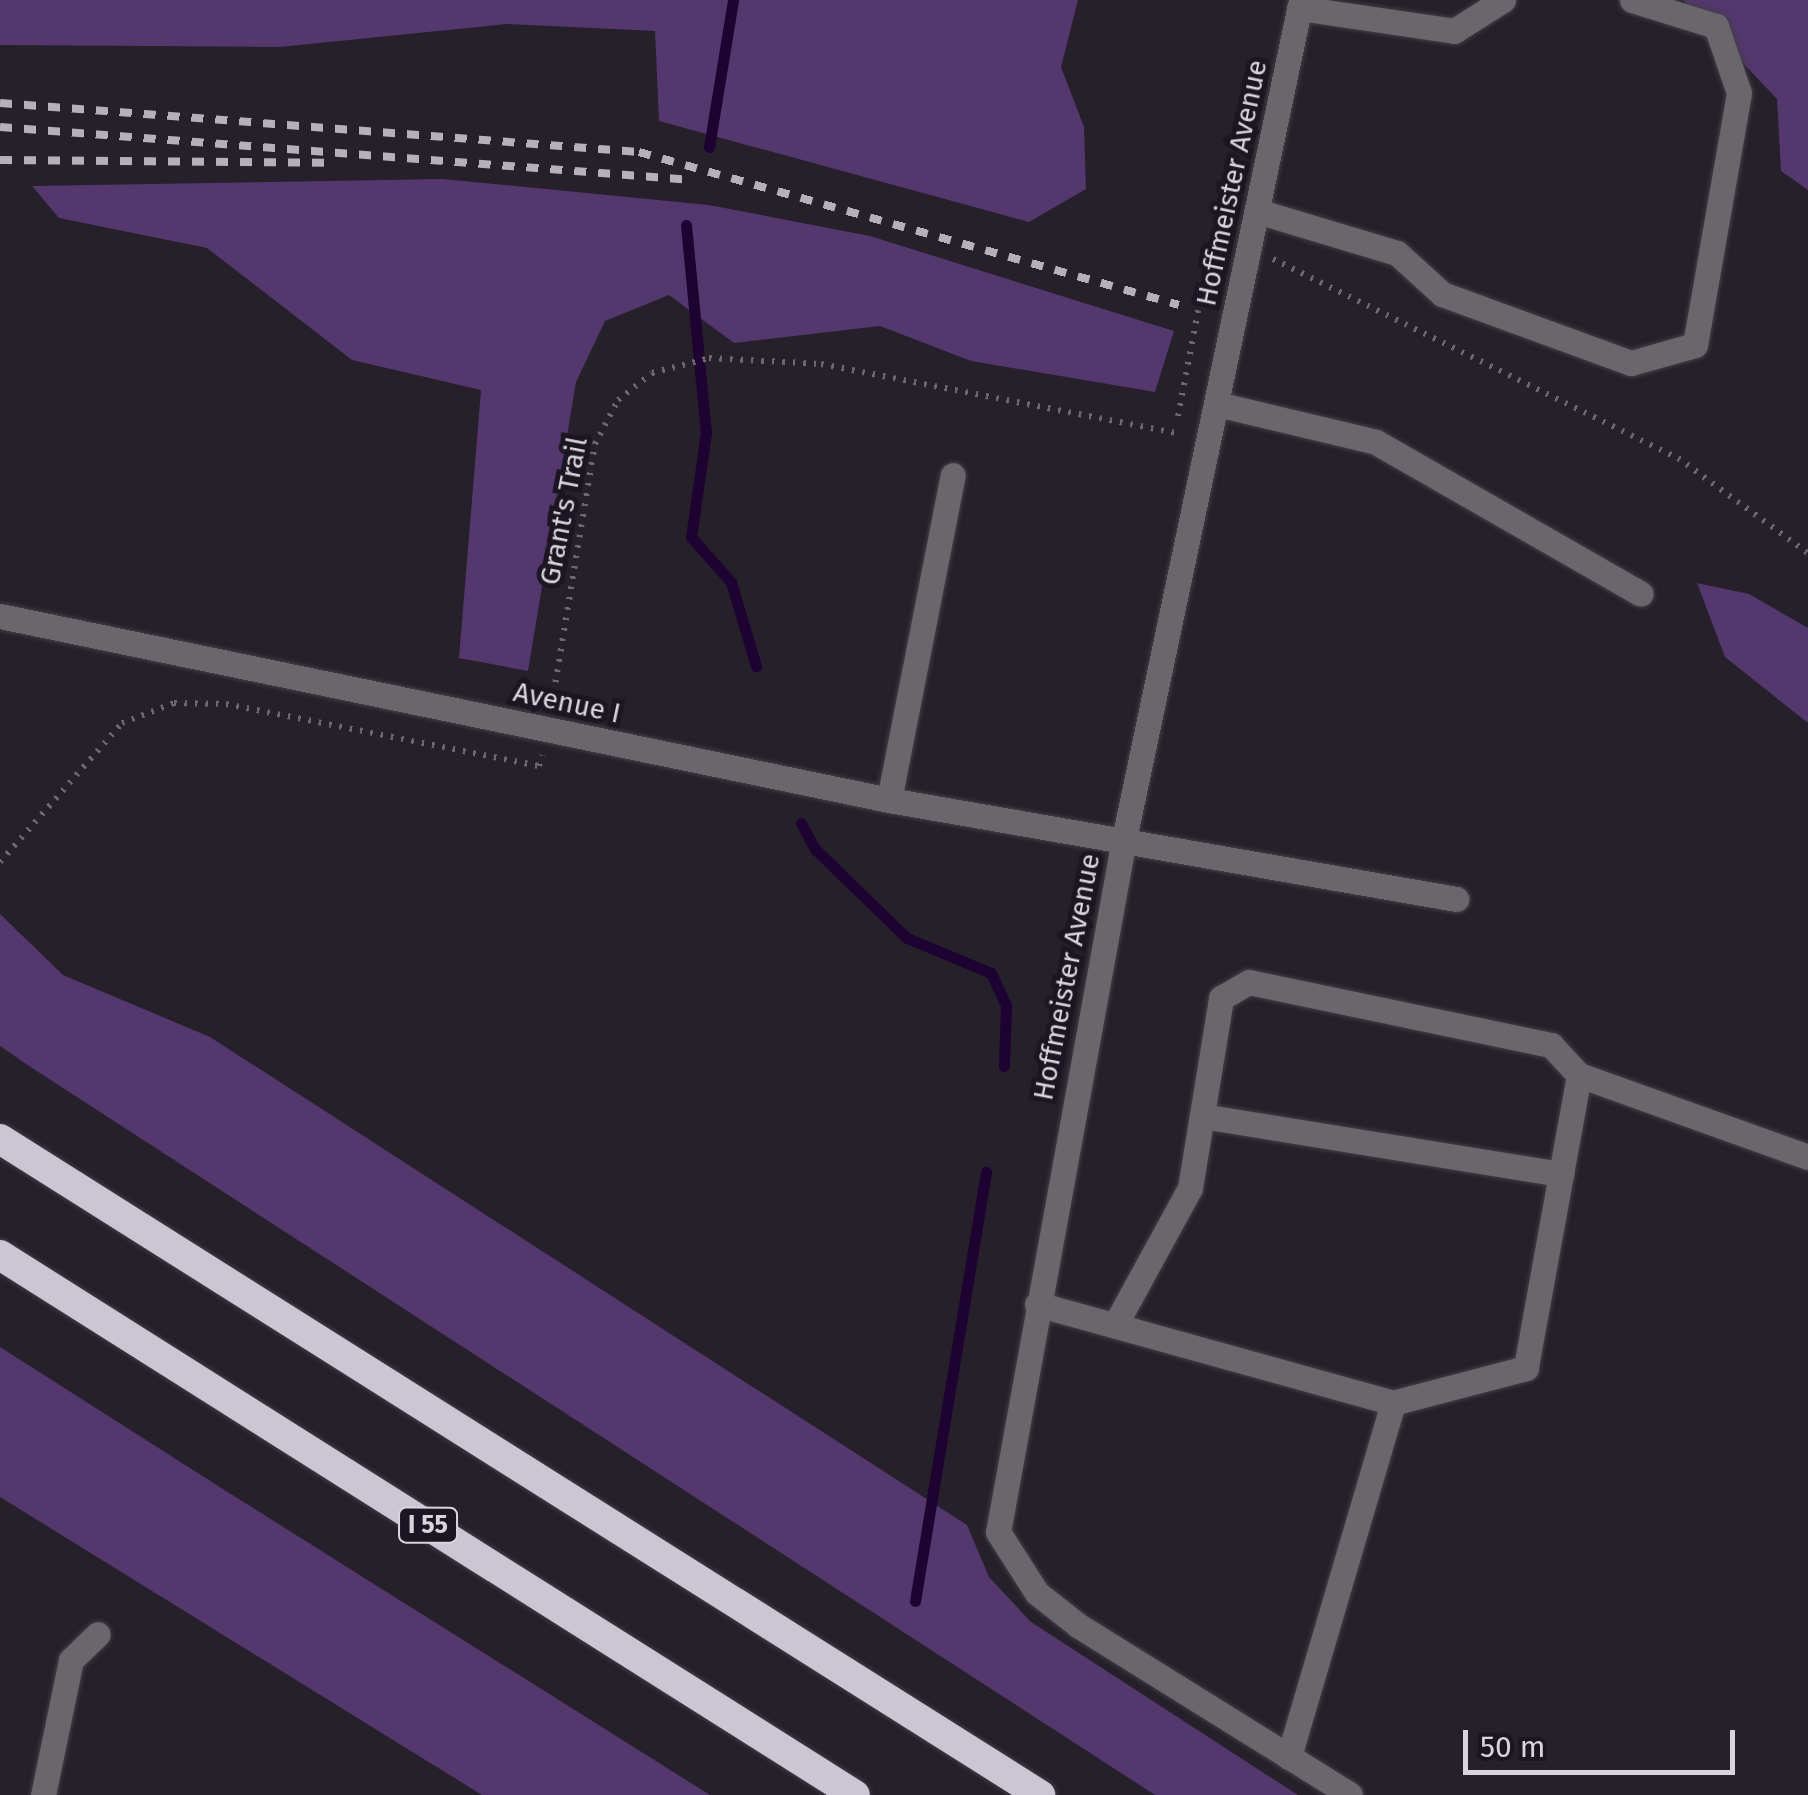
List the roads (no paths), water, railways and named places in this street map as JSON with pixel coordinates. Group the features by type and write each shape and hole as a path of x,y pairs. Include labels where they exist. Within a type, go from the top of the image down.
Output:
{"highway":[{"path":"0,1140 1040,1795"},
{"name":"I 55","path":"0,1254 856,1795"}],"street":[{"path":"1300,4 1454,30 1503,0"},
{"path":"1257,211 1397,253 1442,294 1631,363 1695,345 1739,93 1716,26 1632,0"},
{"name":"Hoffmeister Avenue","path":"1300,4 1124,839 999,1497 998,1532 1011,1557 1079,1626 1350,1795"},
{"path":"1217,404 1376,442 1641,594"},
{"path":"889,800 953,475"},
{"name":"Avenue I","path":"0,616 889,800 1456,900"},
{"path":"1115,1325 1190,1188 1221,998 1250,982 1551,1044 1579,1075 1808,1157"},
{"path":"1036,1304 1393,1403 1526,1368 1579,1075"},
{"path":"1202,1116 1561,1174"},
{"path":"1289,1757 1393,1403"},
{"path":"44,1795 70,1660 98,1634"}],"waterway":[{"path":"709,147 733,0"},
{"path":"686,225 706,433 691,537 731,582 756,666"},
{"path":"801,823 815,849 907,938 991,973 1006,1005 1004,1066"},
{"path":"915,1601 986,1172"}],"railway":[{"path":"0,103 639,152 1179,305"},
{"path":"0,127 692,180"},
{"path":"0,160 326,163"}]}
